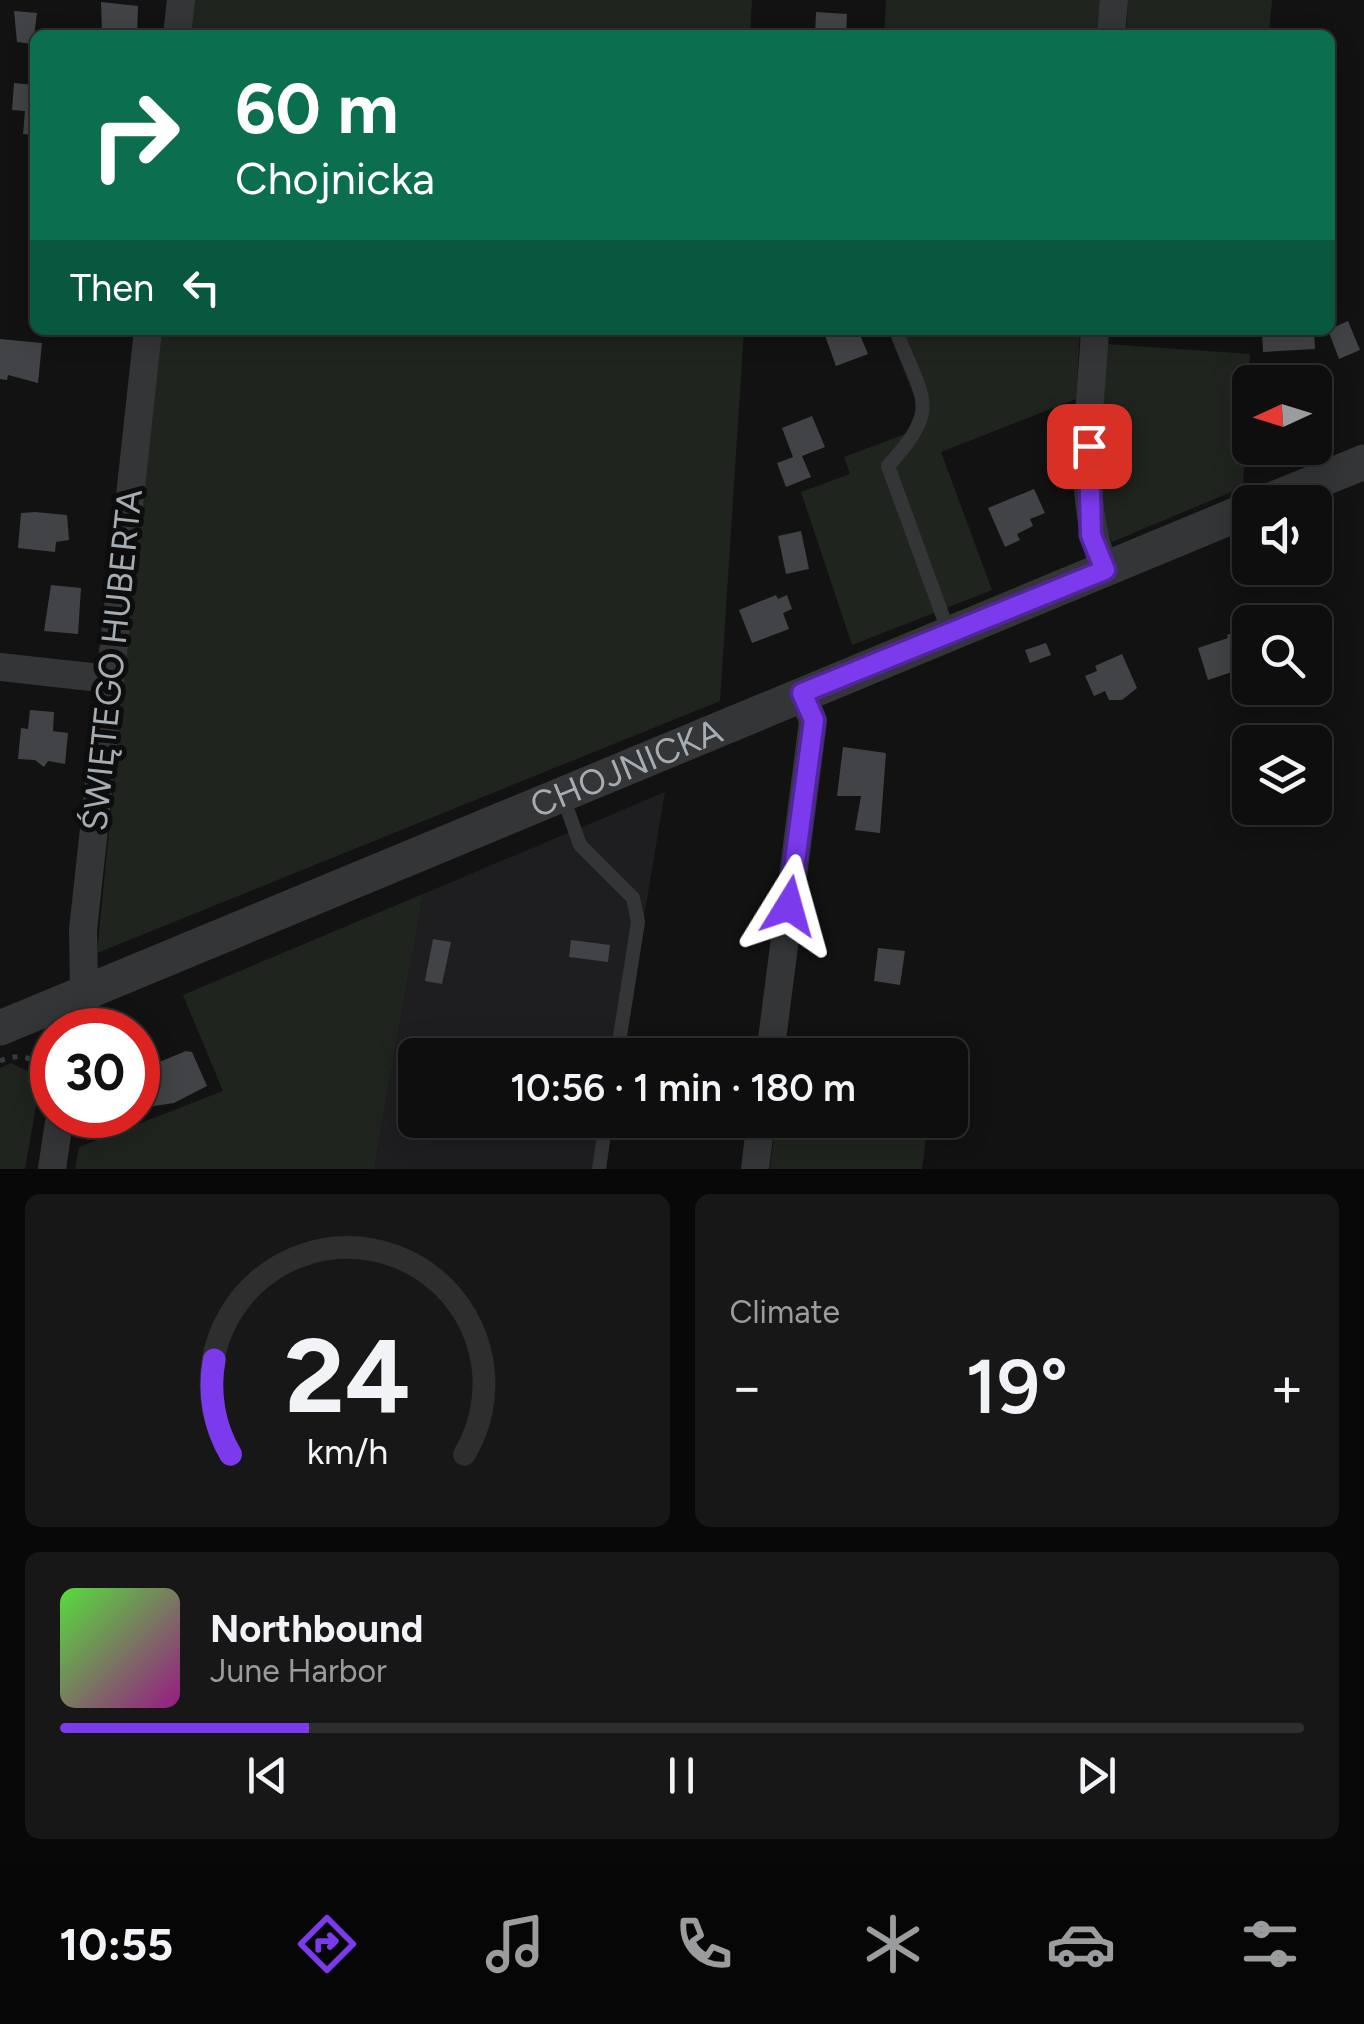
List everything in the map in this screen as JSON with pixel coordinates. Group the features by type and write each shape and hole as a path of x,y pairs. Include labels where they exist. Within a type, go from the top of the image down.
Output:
{"street":[{"path":"178,30 181,0"},
{"path":"1112,30 1114,0"},
{"name":"ŚWIĘTEGO HUBERTA","path":"70,1008 83,930 147,335"},
{"path":"1095,335 1087,484 1091,535 1105,570"},
{"path":"1308,485 1364,462"},
{"name":"CHOJNICKA","path":"70,1008 562,792 1232,517"},
{"path":"0,667 109,679"},
{"path":"772,1038 814,720 802,693"},
{"name":"CHOJNICKA","path":"0,1028 30,1019"},
{"path":"52,1169 57,1138"},
{"path":"755,1169 759,1138"}],"lane":[{"path":"898,335 926,411 918,432 888,466 949,633"},
{"path":"562,792 580,845 633,898 638,922 620,1038"},
{"path":"599,1169 603,1138"}],"path":[{"path":"0,1061 25,1056 30,1060"}],"shaded area":[{"path":"191,0 752,0 750,30 188,30"},
{"path":"886,0 1102,0 1100,30 884,30"},
{"path":"1128,0 1272,0 1269,30 1126,30"},
{"path":"159,335 744,335 720,701 97,953"},
{"path":"890,335 1080,335 1076,399 941,452 992,590 852,645 801,492 850,474 844,457 908,433 919,409"},
{"path":"1107,344 1250,354 1249,365 1232,365 1232,465 1244,465 1243,485 1232,485 1232,492 1112,542 1097,513"},
{"path":"665,792 624,1038 398,1038 398,1138 608,1138 603,1169 374,1169 423,894"},
{"path":"423,894 374,1169 75,1169 79,1147 102,1138 160,1138 160,1116 223,1091 183,995"},
{"path":"11,1063 30,1072 30,1138 25,1169 0,1169 0,1068"},
{"path":"774,1138 926,1138 922,1169 770,1169"}],"building":[{"path":"101,2 138,6 137,30 102,30"},
{"path":"14,11 37,13 35,30 30,30 30,44 17,42"},
{"path":"816,12 847,14 846,30 815,30"},
{"path":"14,83 30,85 30,135 23,134 25,111 12,110"},
{"path":"1348,321 1360,350 1339,359 1330,335 1335,335 1335,327"},
{"path":"825,335 860,335 868,354 836,366"},
{"path":"1262,335 1314,335 1315,349 1263,352"},
{"path":"0,339 42,343 38,383 8,375 7,380 0,379"},
{"path":"812,416 825,447 802,456 811,477 786,487 777,463 793,457 782,428"},
{"path":"1034,489 1045,513 1030,519 1033,526 1017,534 1020,540 1005,547 988,508"},
{"path":"21,513 67,515 69,540 56,542 55,552 18,548"},
{"path":"801,531 809,569 786,574 778,536"},
{"path":"51,585 81,588 78,634 44,631"},
{"path":"776,595 778,599 787,595 792,609 783,613 789,629 752,643 739,610"},
{"path":"1232,633 1232,672 1208,680 1198,648 1228,638"},
{"path":"1046,643 1051,655 1030,663 1025,650"},
{"path":"1122,654 1137,688 1122,700 1109,700 1105,691 1094,696 1085,676 1097,671 1095,666"},
{"path":"30,710 54,712 53,731 68,733 65,764 48,761 44,767 35,760 18,759 21,728 28,729"},
{"path":"843,747 886,753 880,833 855,830 861,796 837,796"},
{"path":"433,939 451,942 442,984 425,981"},
{"path":"571,940 610,945 608,962 569,957"},
{"path":"878,948 905,951 900,985 874,981"},
{"path":"192,1052 207,1086 174,1103 160,1105 160,1062"}],"route":[{"path":"789,906 814,720 802,693 1105,570 1091,535 1089,446"}]}
